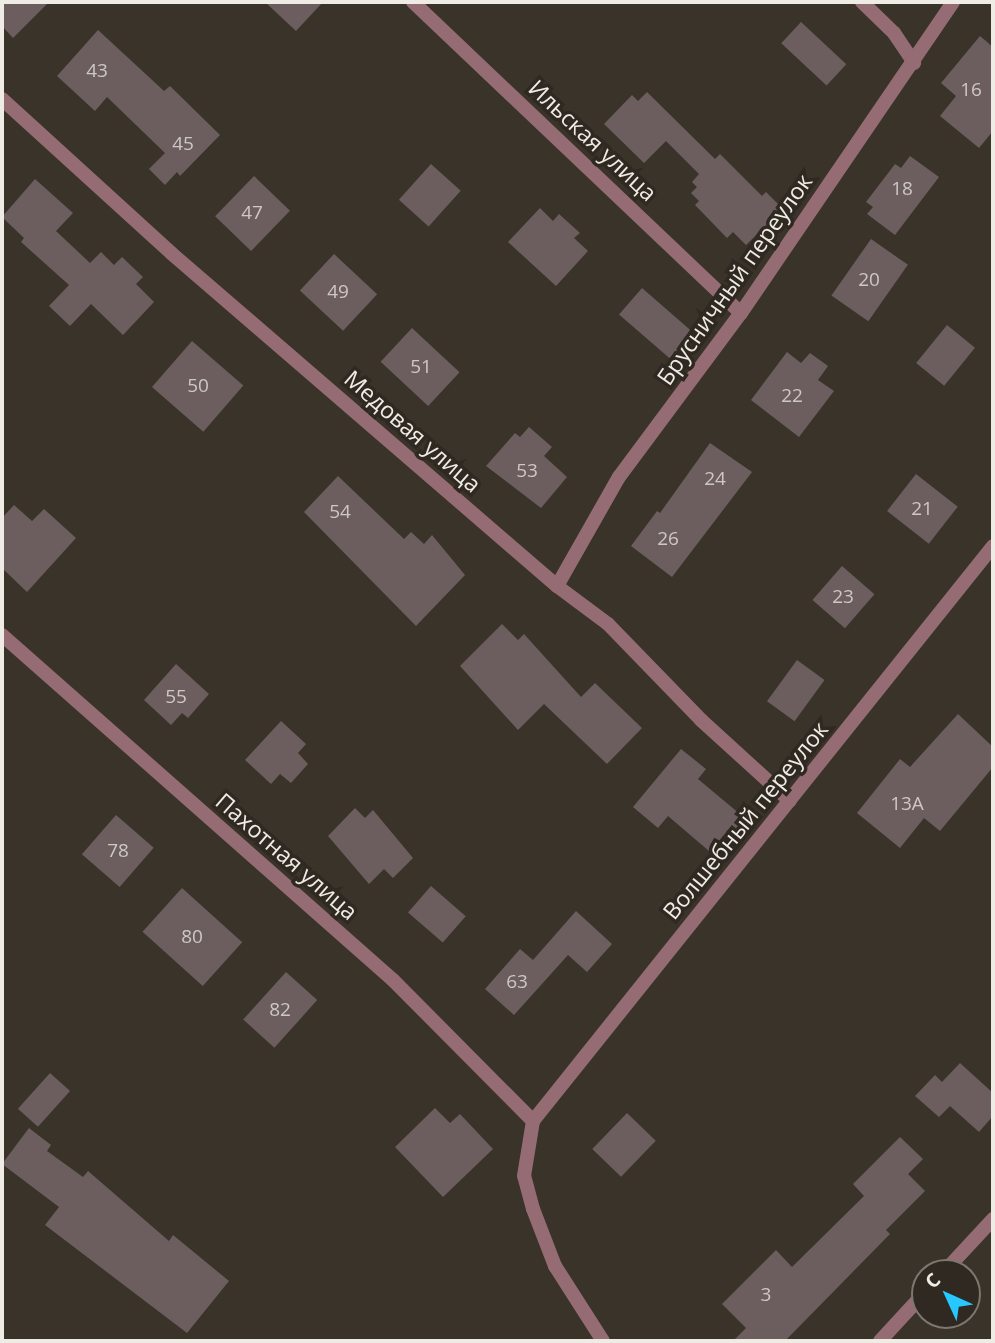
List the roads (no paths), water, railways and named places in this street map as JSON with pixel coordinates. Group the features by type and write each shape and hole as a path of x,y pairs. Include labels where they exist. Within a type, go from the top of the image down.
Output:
{"street":[{"name":"Ильская улица","path":"412,2 741,313"},
{"path":"862,2 894,33 914,63"},
{"name":"Брусничный переулок","path":"557,586 620,477 741,313 914,63 953,2"},
{"name":"Медовая улица","path":"2,99 172,253 557,586 608,624 701,720 790,801"},
{"name":"Волшебный переулок","path":"533,1121 993,546"},
{"name":"Пахотная улица","path":"2,635 393,981 533,1121"},
{"path":"533,1121 524,1175 533,1209 555,1266 603,1341"},
{"path":"956,1259 993,1219"},
{"path":"880,1341 911,1308"}]}
